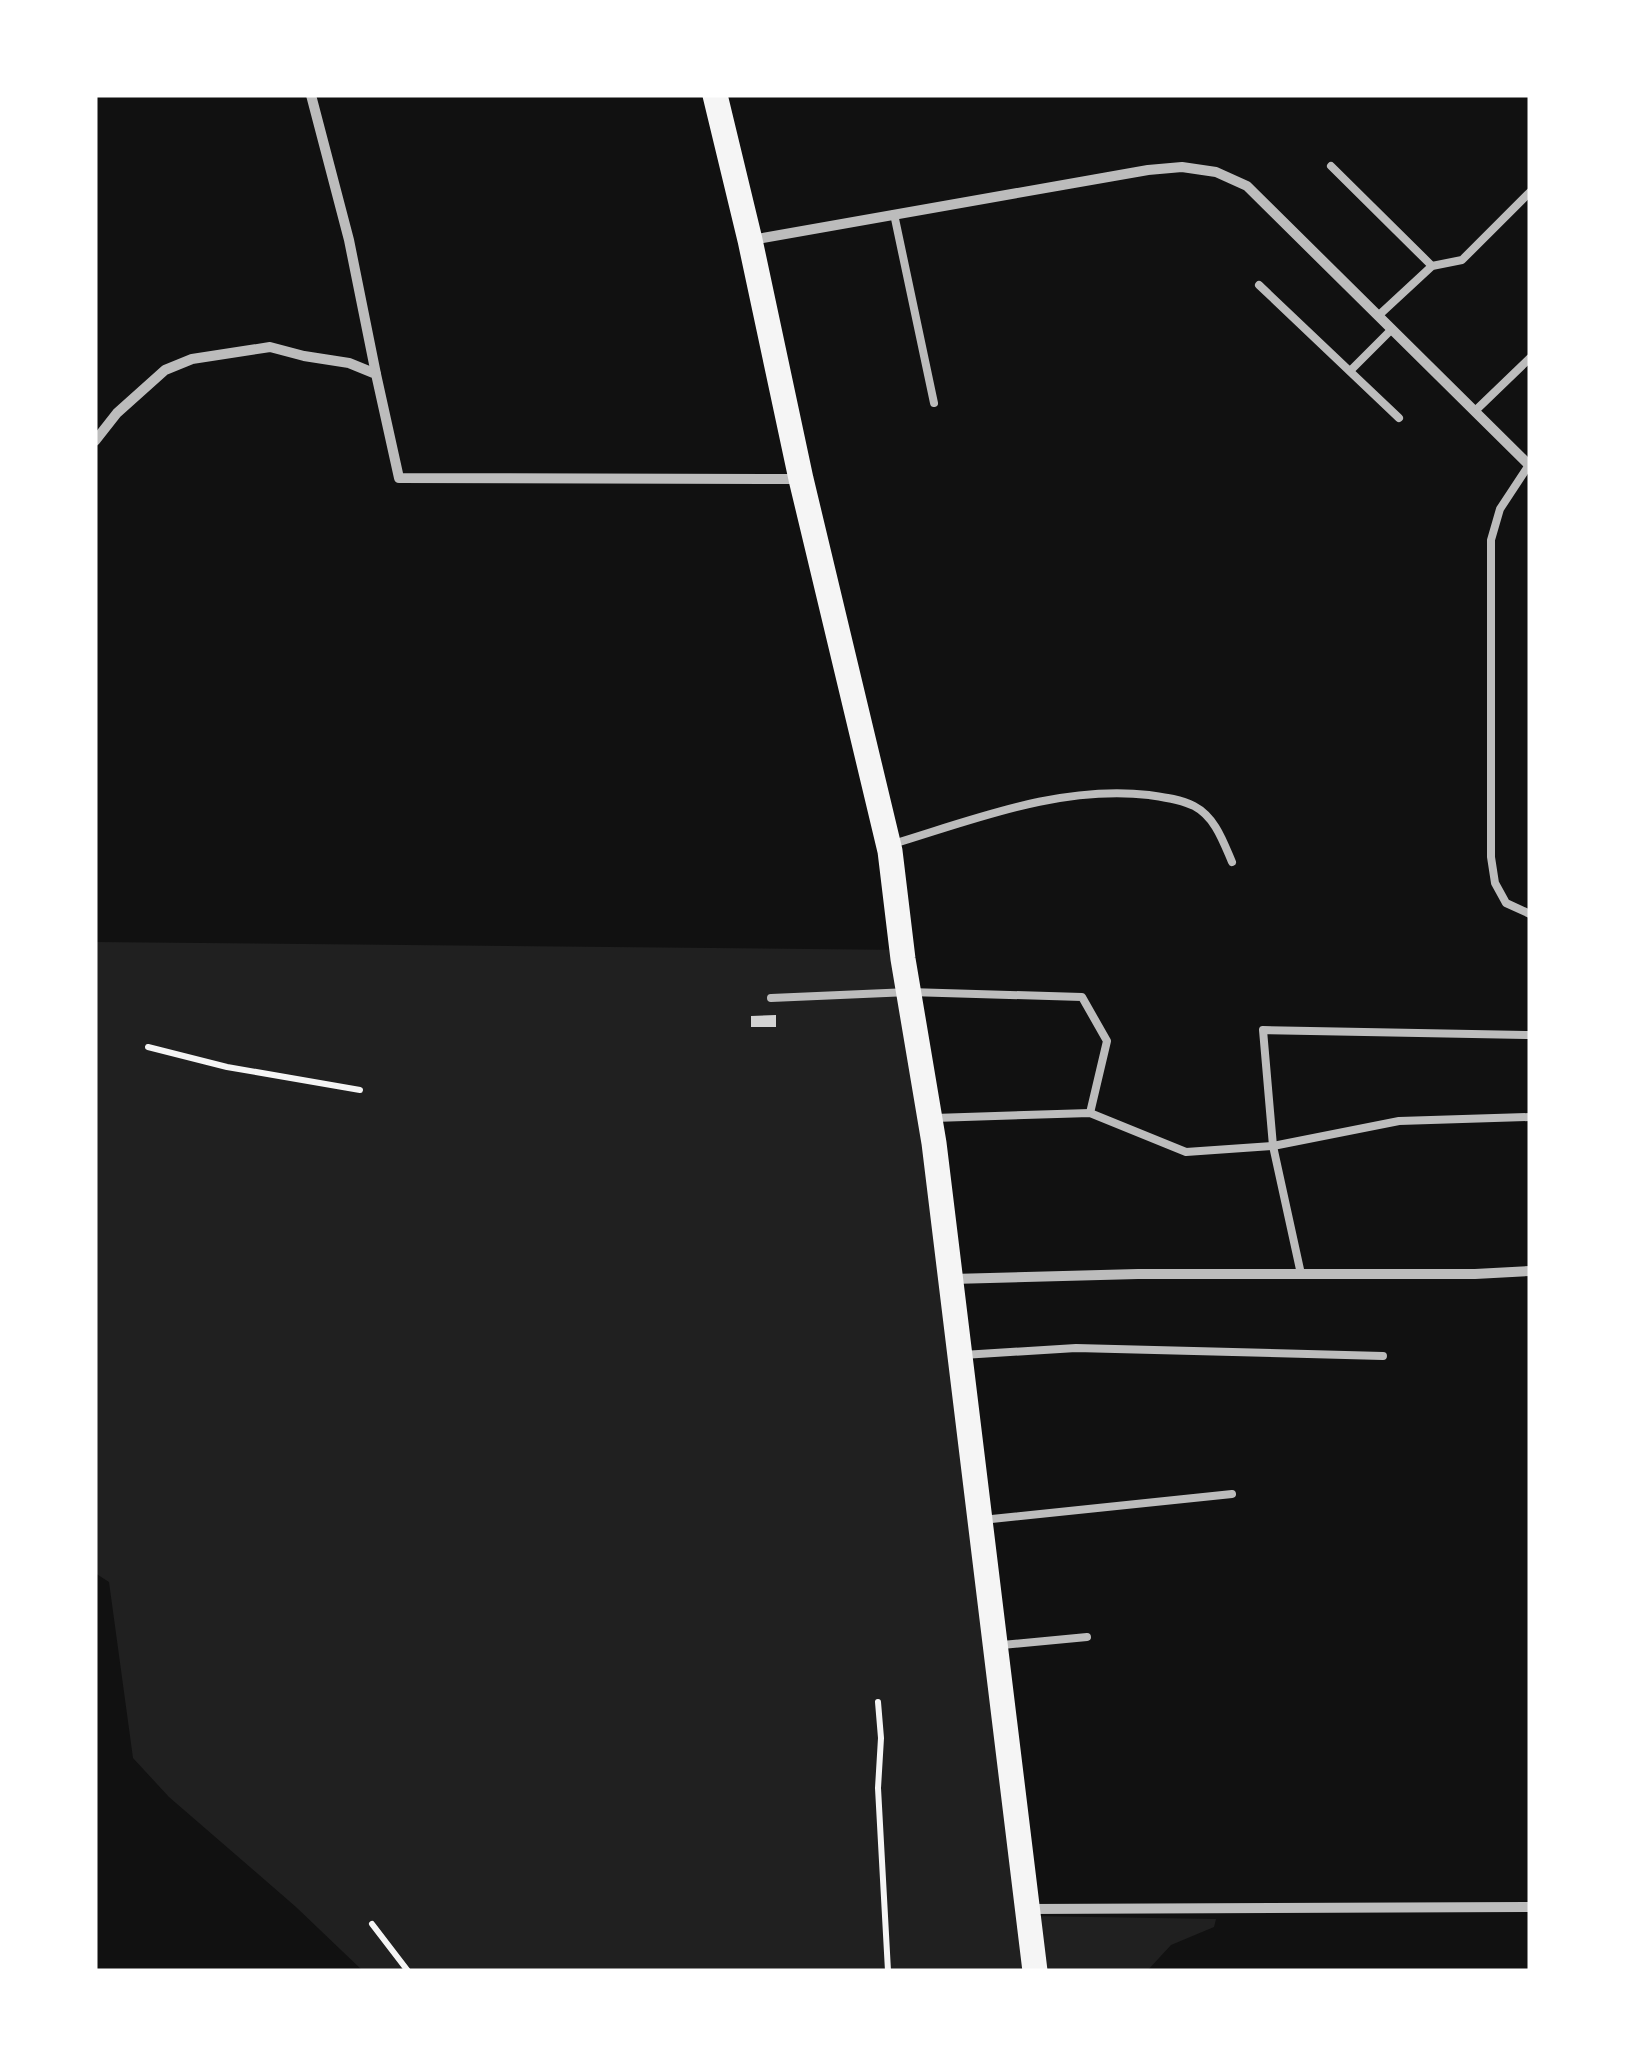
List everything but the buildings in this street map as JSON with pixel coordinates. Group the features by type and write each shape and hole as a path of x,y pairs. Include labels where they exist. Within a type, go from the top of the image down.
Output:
{"main road":[{"path":"718,96 801,479 888,845 951,1279 1034,1971"}],"street":[{"path":"311,95 349,240 400,478 801,479"},
{"path":"750,240 1148,170 1182,167 1216,172 1247,186 1530,466"},
{"path":"95,441 117,413 165,370 192,358 270,347 349,363 376,374"},
{"path":"951,1279 1530,1272"},
{"path":"1027,1909 1530,1907"}],"lane":[{"path":"1332,166 1432,266"},
{"path":"1378,316 1432,266 1462,260 1530,192"},
{"path":"894,214 934,403"},
{"path":"1259,285 1399,418"},
{"path":"1350,371 1392,330"},
{"path":"1474,411 1530,358"},
{"path":"1530,466 1500,509 1491,540 1490,800 1495,883 1506,902 1530,914"},
{"path":"888,845 1006,809 1071,795 1123,792 1168,798 1196,807 1219,829 1232,862"},
{"path":"772,998 909,992 1082,997 1107,1042 1090,1114"},
{"path":"1301,1274 1274,1146 1263,1030 1530,1035"},
{"path":"930,1118 1090,1114 1186,1152 1274,1146 1399,1121 1530,1117"},
{"path":"960,1355 1076,1348 1383,1356"},
{"path":"980,1520 1232,1494"},
{"path":"995,1646 1087,1637"}],"path":[{"path":"148,1047 244,1070 360,1090"},
{"path":"878,1702 878,1788 888,1971"},
{"path":"372,1924 408,1971"}],"shaded area":[{"path":"95,942 906,950 1030,1916 1216,1919 1214,1927 1171,1945 1147,1971 363,1971 169,1797 133,1758 109,1582 95,1573"}]}
